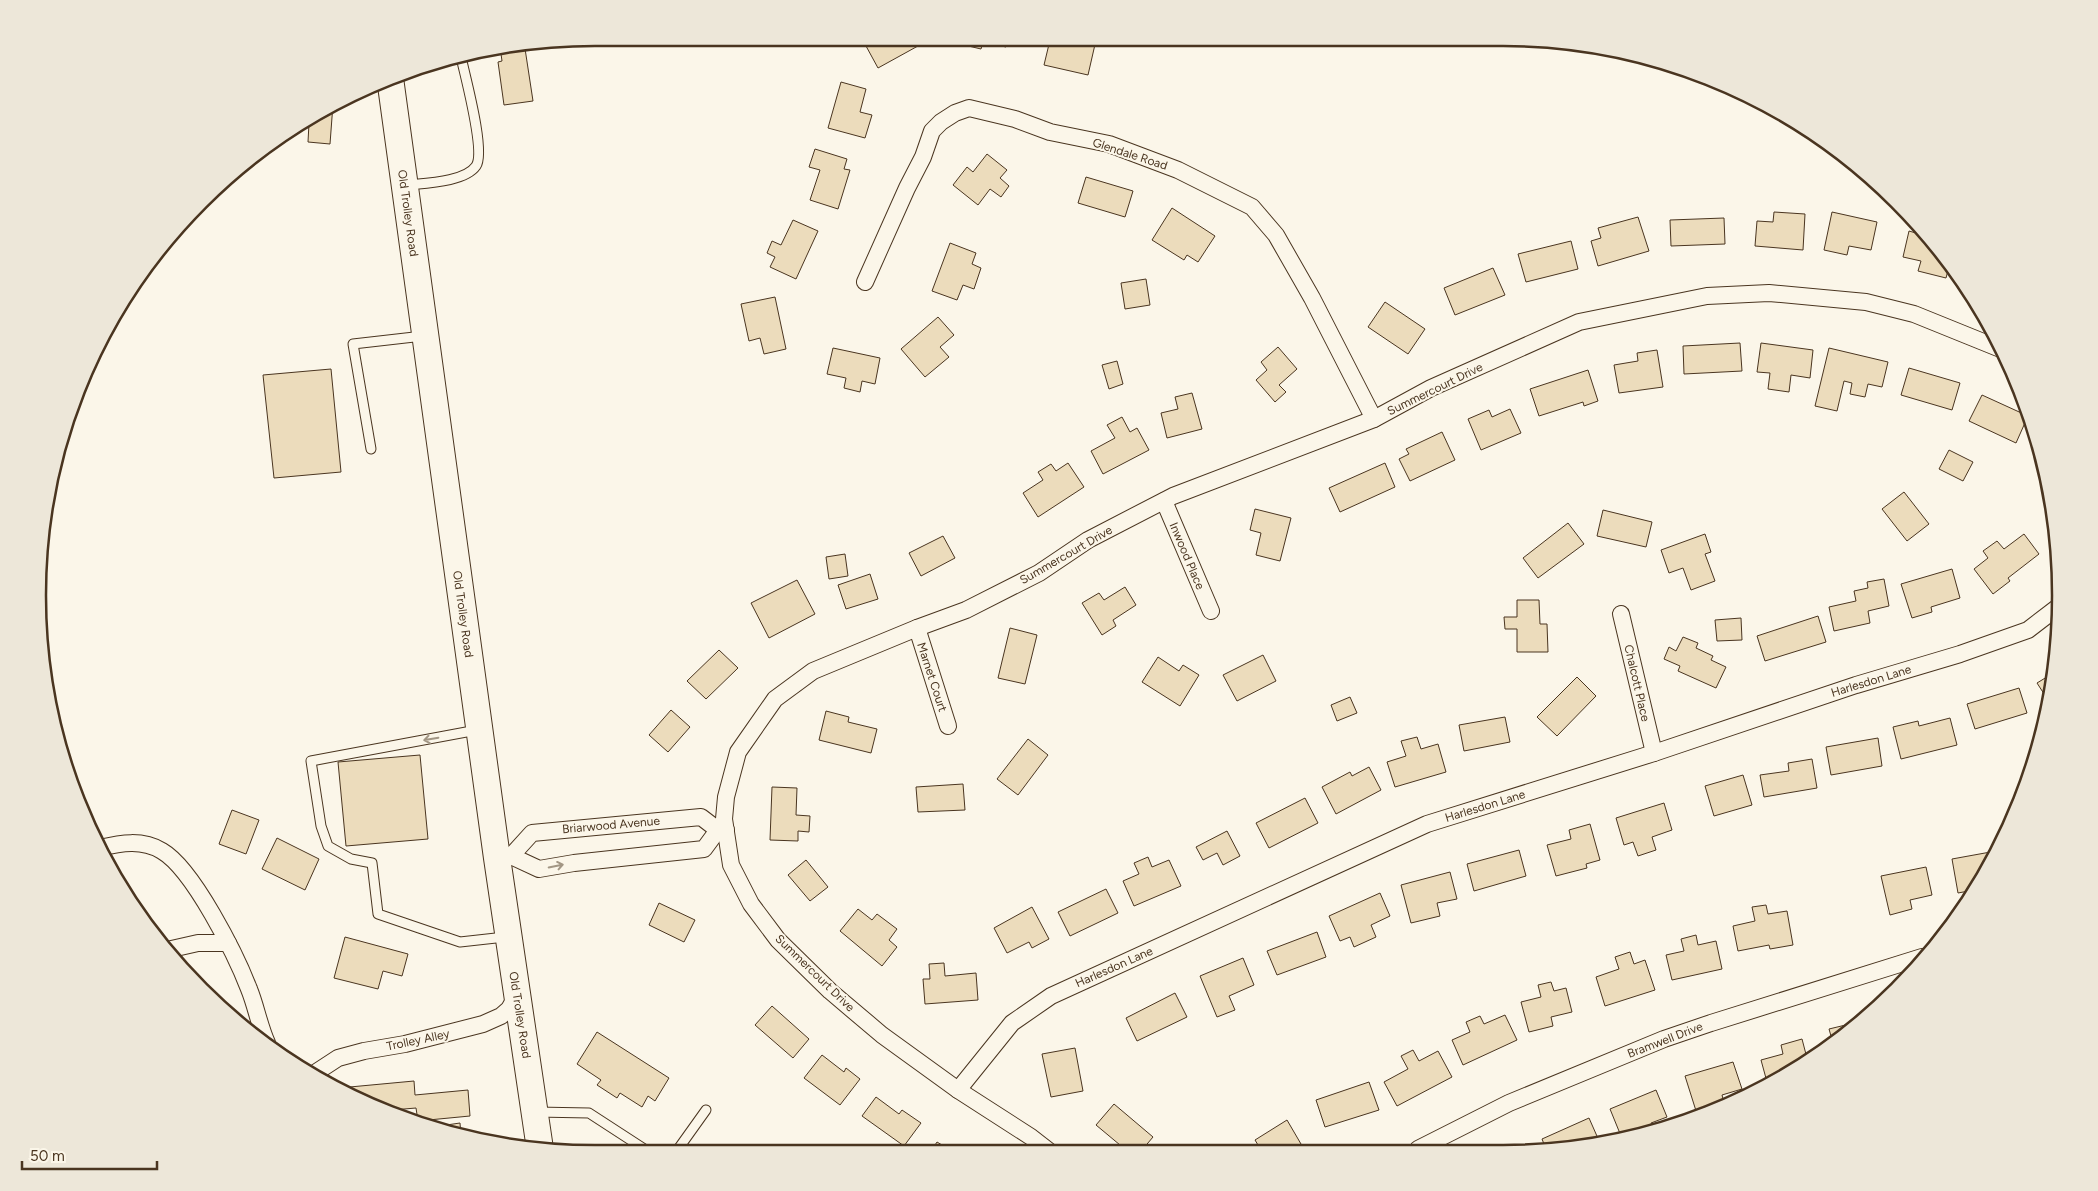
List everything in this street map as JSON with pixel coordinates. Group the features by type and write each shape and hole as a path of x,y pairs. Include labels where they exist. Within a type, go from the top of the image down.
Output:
{"main road":[{"name":"Old Trolley Road","path":"391,86 479,730 504,857 508,937 539,1142"}],"street":[{"name":"Glendale Road","path":"865,282 923,157 932,131 941,122 955,113 969,108 1015,119 1050,132 1109,144 1178,170 1252,206 1276,235 1312,298 1374,419"},
{"name":"Summercourt Drive","path":"1041,1145 958,1090 882,1036 830,991 778,940 751,904 731,865 722,830 726,798 738,752 775,699 813,671 966,610 1039,572 1088,540 1194,486 1374,419 1431,388 1579,322 1707,296 1769,293 1866,302 1914,314 1991,345"},
{"name":"Inwood Place","path":"1164,501 1211,611"},
{"name":"Harlesdon Lane","path":"958,1090 1012,1022 1051,996 1426,824 1654,753 1856,685 1960,654 2028,630 2052,612"},
{"name":"Chalcott Place","path":"1621,614 1654,753"},
{"name":"Marnet Court","path":"917,628 948,726"},
{"name":"Briarwood Avenue","path":"504,857 532,832 701,817 722,830"},
{"path":"504,857 539,869 574,863 704,849 722,830"},
{"path":"107,846 127,842 146,845 162,852 184,874 208,908 228,943 250,990 264,1033"},
{"path":"175,948 198,943 228,943"},
{"name":"Bramwell Drive","path":"1426,1145 1509,1103 1664,1039 1912,961"},
{"name":"Trolley Alley","path":"320,1070 338,1058 364,1051 405,1044 483,1024 501,1016 509,1009 517,995"}],"lane":[{"path":"404,186 448,180 467,173 476,166 479,158 473,110 461,63"},
{"path":"371,448 353,344 425,335"},
{"path":"479,730 311,761 321,826 328,846 351,859 372,864 378,914 460,942 508,937"},
{"path":"681,1145 706,1110"},
{"path":"536,1112 589,1113 637,1145"}],"building":[{"path":"866,46 918,46 878,68"},
{"path":"968,46 982,46 981,49"},
{"path":"1049,46 1095,46 1088,75 1044,65"},
{"path":"525,51 533,101 504,105 498,62 502,61 501,55"},
{"path":"841,82 866,89 860,112 872,115 865,138 828,128"},
{"path":"332,114 330,144 308,142 309,128"},
{"path":"815,149 847,159 844,169 850,170 838,209 810,200 820,170 809,167"},
{"path":"987,154 1007,170 1000,178 1009,186 1001,197 990,189 978,205 953,185 967,167 973,172"},
{"path":"1086,177 1133,191 1125,217 1078,203"},
{"path":"1172,208 1215,236 1198,262 1187,255 1184,260 1152,240"},
{"path":"1774,212 1805,214 1803,250 1755,246 1757,221 1773,222"},
{"path":"1832,212 1877,222 1871,250 1849,246 1847,255 1824,250"},
{"path":"1638,217 1649,251 1598,266 1591,241 1601,238 1598,228"},
{"path":"1724,218 1725,244 1671,246 1670,220"},
{"path":"793,220 818,231 796,279 770,267 775,257 767,253 772,241 781,245"},
{"path":"1909,231 1915,233 1947,274 1946,278 1918,271 1921,261 1903,257"},
{"path":"1571,241 1578,269 1526,282 1518,254"},
{"path":"950,243 976,253 972,264 981,268 974,289 963,285 957,300 932,291"},
{"path":"1493,268 1505,295 1455,315 1444,288"},
{"path":"1146,279 1150,305 1125,309 1121,283"},
{"path":"775,297 786,349 764,354 760,338 749,341 741,304"},
{"path":"1385,302 1425,329 1408,354 1368,327"},
{"path":"938,317 954,335 940,347 949,357 925,377 901,349"},
{"path":"1740,343 1742,371 1684,374 1683,346"},
{"path":"1761,343 1813,350 1810,378 1791,375 1789,392 1768,389 1770,373 1757,372"},
{"path":"1278,347 1297,369 1279,385 1286,392 1275,402 1256,380 1267,370 1261,362"},
{"path":"833,348 880,358 875,384 862,381 860,392 844,388 846,378 827,374"},
{"path":"1829,348 1888,362 1882,387 1868,384 1865,397 1850,394 1852,383 1844,381 1837,411 1815,406"},
{"path":"1657,350 1663,387 1619,393 1614,365 1638,361 1637,353"},
{"path":"1117,361 1123,384 1109,389 1102,365"},
{"path":"1909,368 1960,383 1952,410 1901,395"},
{"path":"331,369 341,472 274,478 263,375"},
{"path":"1588,370 1598,401 1584,406 1583,402 1539,416 1530,389"},
{"path":"1192,393 1202,429 1167,438 1161,413 1178,409 1175,397"},
{"path":"1982,395 2021,413 2024,424 2016,443 1969,421"},
{"path":"1510,409 1521,433 1481,450 1468,419 1489,410 1492,417"},
{"path":"1122,417 1130,432 1137,428 1149,450 1103,474 1091,451 1115,438 1107,425"},
{"path":"1442,432 1455,460 1410,481 1399,459 1409,454 1406,449"},
{"path":"1949,450 1973,462 1963,481 1939,469"},
{"path":"1068,463 1084,487 1038,517 1023,493 1043,480 1038,472 1051,464 1056,471"},
{"path":"1385,463 1395,487 1340,512 1329,488"},
{"path":"1904,492 1929,524 1907,541 1882,509"},
{"path":"1255,509 1291,518 1280,561 1256,555 1261,533 1250,530"},
{"path":"1603,510 1652,522 1646,547 1597,536"},
{"path":"1568,523 1584,544 1538,578 1523,558"},
{"path":"1705,534 1711,552 1705,554 1715,581 1691,590 1683,568 1669,573 1661,550"},
{"path":"2024,534 2039,554 2008,578 2010,581 1993,594 1974,569 1988,558 1983,551 1997,541 2004,549"},
{"path":"943,536 955,558 921,576 909,553"},
{"path":"845,554 848,576 829,579 826,557"},
{"path":"1952,569 1960,598 1931,607 1932,612 1912,618 1901,584"},
{"path":"870,574 878,599 846,609 838,585"},
{"path":"1884,579 1889,606 1868,611 1870,623 1834,631 1829,607 1856,601 1854,591 1868,588 1867,582"},
{"path":"797,580 815,614 769,638 751,603"},
{"path":"1125,587 1136,605 1113,620 1116,626 1102,635 1082,603 1099,593 1104,600"},
{"path":"1517,600 1539,600 1540,624 1547,624 1548,652 1517,652 1517,629 1505,629 1504,617 1517,617"},
{"path":"1818,616 1826,642 1765,661 1757,636"},
{"path":"1741,618 1742,640 1717,641 1715,620"},
{"path":"1010,628 1037,635 1025,684 998,678"},
{"path":"1683,637 1698,643 1696,648 1713,656 1711,660 1726,667 1716,688 1678,671 1680,666 1664,659 1669,647 1676,651"},
{"path":"719,650 738,668 706,699 687,681"},
{"path":"1263,655 1276,681 1237,701 1223,675"},
{"path":"1158,657 1179,671 1183,665 1199,675 1180,706 1142,682"},
{"path":"1577,677 1596,696 1557,736 1537,717"},
{"path":"2045,678 2043,692 2037,683"},
{"path":"2019,688 2027,713 1975,729 1967,704"},
{"path":"1350,697 1357,713 1337,721 1331,705"},
{"path":"671,710 690,727 668,752 649,735"},
{"path":"826,711 849,717 848,722 877,729 871,753 819,740"},
{"path":"1505,717 1510,742 1464,751 1459,725"},
{"path":"1950,718 1957,745 1901,759 1893,727 1918,721 1919,726"},
{"path":"1417,737 1421,749 1438,744 1446,772 1395,787 1387,762 1406,756 1401,741"},
{"path":"1878,738 1882,766 1831,775 1826,747"},
{"path":"1028,739 1048,755 1018,795 997,779"},
{"path":"420,755 428,839 346,846 338,762"},
{"path":"1812,759 1817,788 1764,797 1760,775 1789,771 1788,763"},
{"path":"1369,767 1381,790 1336,814 1322,787 1350,772 1352,776"},
{"path":"1743,775 1752,805 1714,816 1705,786"},
{"path":"963,784 965,810 918,812 916,787"},
{"path":"772,787 797,788 796,815 810,816 809,832 798,831 798,841 770,840"},
{"path":"1305,798 1318,823 1269,848 1256,823"},
{"path":"1664,803 1672,830 1652,837 1656,850 1638,856 1633,842 1624,845 1616,818"},
{"path":"232,810 259,820 246,854 219,844"},
{"path":"1590,824 1600,860 1586,864 1587,868 1556,876 1547,845 1571,839 1569,830"},
{"path":"1227,831 1240,856 1223,865 1217,853 1203,860 1196,847"},
{"path":"277,838 319,859 305,890 262,869"},
{"path":"1519,850 1526,876 1474,891 1467,864"},
{"path":"1987,853 1965,892 1958,893 1952,859"},
{"path":"1148,857 1152,867 1169,860 1181,886 1134,906 1123,881 1139,874 1134,863"},
{"path":"806,860 828,887 810,901 788,875"},
{"path":"1926,867 1932,895 1910,900 1912,909 1890,915 1881,876"},
{"path":"1450,872 1457,899 1437,903 1440,916 1411,923 1401,885"},
{"path":"1106,889 1118,913 1070,936 1058,912"},
{"path":"1380,893 1390,916 1371,925 1376,937 1354,947 1350,937 1340,941 1329,916"},
{"path":"659,903 695,920 684,942 649,925"},
{"path":"1766,905 1768,914 1787,911 1793,945 1770,949 1769,945 1738,951 1733,926 1755,921 1752,907"},
{"path":"1032,907 1049,939 1032,948 1029,942 1007,953 994,928"},
{"path":"858,909 872,920 877,914 897,929 889,940 897,947 882,966 840,931"},
{"path":"1317,932 1326,957 1277,975 1267,951"},
{"path":"1696,935 1698,945 1716,941 1722,969 1672,980 1666,955 1684,951 1681,939"},
{"path":"345,937 408,954 402,976 383,971 378,989 334,978"},
{"path":"1630,952 1634,964 1645,960 1655,990 1605,1006 1596,977 1619,969 1615,957"},
{"path":"1243,958 1254,985 1229,996 1235,1010 1217,1017 1200,976"},
{"path":"944,963 945,976 976,973 978,1000 925,1004 923,979 930,979 929,964"},
{"path":"1551,982 1554,991 1566,988 1572,1012 1551,1017 1553,1026 1529,1032 1521,1002 1541,997 1538,985"},
{"path":"1175,993 1187,1017 1137,1041 1126,1018"},
{"path":"772,1006 809,1039 793,1058 755,1025"},
{"path":"1505,1015 1517,1040 1463,1065 1452,1040 1470,1032 1466,1022 1480,1016 1484,1024"},
{"path":"1844,1025 1831,1035 1829,1029"},
{"path":"597,1032 669,1078 655,1101 648,1096 642,1107 620,1093 617,1098 597,1085 601,1080 577,1064"},
{"path":"1802,1039 1806,1053 1766,1077 1761,1060 1783,1054 1781,1045"},
{"path":"1075,1048 1083,1091 1051,1097 1042,1054"},
{"path":"1413,1050 1419,1061 1438,1051 1452,1077 1397,1106 1384,1082 1408,1069 1401,1056"},
{"path":"822,1055 844,1072 846,1068 860,1079 840,1105 804,1078"},
{"path":"1733,1062 1742,1089 1722,1095 1723,1098 1696,1110 1685,1076"},
{"path":"414,1081 415,1095 468,1090 470,1116 432,1120 417,1115 416,1108 401,1109 351,1087"},
{"path":"1369,1082 1379,1110 1325,1127 1316,1100"},
{"path":"1656,1090 1667,1117 1651,1124 1619,1132 1610,1109"},
{"path":"876,1097 899,1114 902,1110 921,1123 905,1145 903,1145 862,1116"},
{"path":"1114,1104 1153,1137 1146,1145 1120,1145 1096,1125"},
{"path":"1589,1118 1597,1136 1544,1143 1542,1139"},
{"path":"1287,1120 1301,1144 1258,1145 1255,1140"},
{"path":"460,1123 460,1128 453,1126 449,1125"}]}
